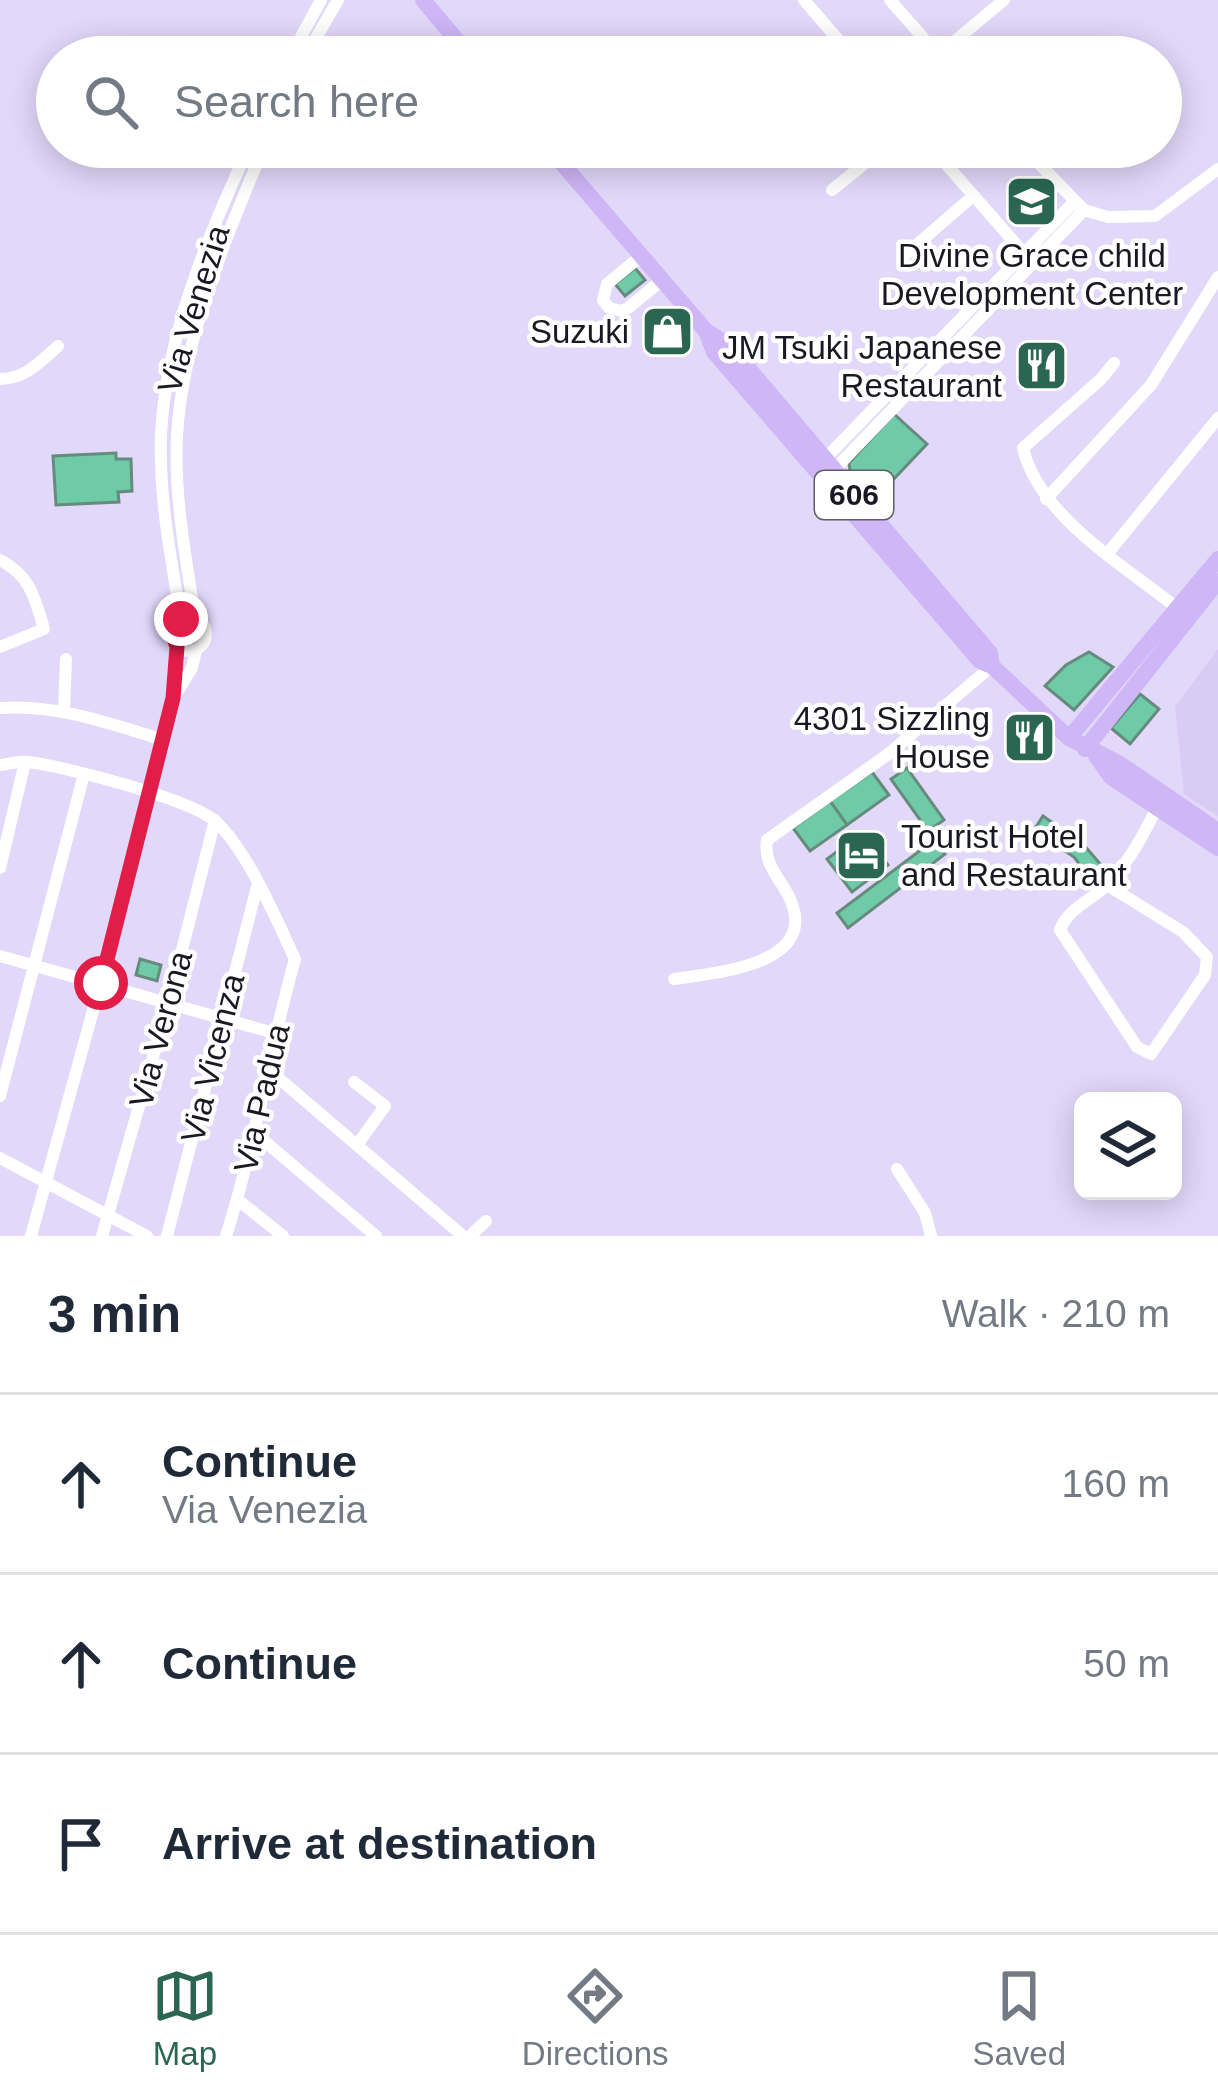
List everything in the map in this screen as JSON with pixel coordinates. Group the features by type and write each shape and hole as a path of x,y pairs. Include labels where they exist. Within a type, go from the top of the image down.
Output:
{"main road":[{"path":"422,0 453,36"},
{"name":"606","path":"566,168 706,332 714,352 824,470 951,631 1083,747 1120,764 1218,848"},
{"path":"1083,747 1218,560"},
{"path":"1182,612 1218,581"},
{"name":"606","path":"1160,801 1218,831"}],"street":[{"path":"301,36 321,0"},
{"path":"317,36 338,0"},
{"path":"804,0 836,36"},
{"path":"962,36 1004,0"},
{"path":"894,2 922,36"},
{"name":"Via Venezia","path":"188,618 162,495 166,389 199,272 241,168"},
{"name":"Via Venezia","path":"188,618 178,495 182,389 202,316 256,168"},
{"path":"832,190 859,168"},
{"path":"949,168 1029,260"},
{"path":"1043,168 1079,206 1133,219 1155,216 1218,169"},
{"path":"905,255 973,196"},
{"path":"824,470 1079,206"},
{"path":"641,256 605,287 603,300 609,308 622,311 662,280"},
{"path":"1046,499 1151,385 1218,277"},
{"path":"0,379 32,370 58,346"},
{"path":"1114,363 1023,448 1029,472 1046,499 1182,612"},
{"path":"1108,553 1218,418"},
{"path":"0,560 19,570 30,584 44,629 0,647"},
{"path":"32,1236 173,698 177,647 172,632 188,618 206,631 204,643 173,698"},
{"path":"177,647 196,650"},
{"path":"64,710 66,659"},
{"path":"674,979 768,959 784,948 794,929 792,902 764,856 766,841 887,755 992,666"},
{"path":"0,708 64,710 161,739"},
{"path":"0,765 25,762 84,774 148,792 214,820 258,881"},
{"path":"0,868 25,762"},
{"path":"0,1096 84,774"},
{"path":"1107,885 1183,932 1207,957 1205,976 1151,1054 1137,1047 1060,930 1064,920 1107,885 1139,843 1160,801"},
{"name":"Via Verona","path":"102,1236 169,1001 214,820"},
{"name":"Via Padua","path":"226,1236 295,959 258,881"},
{"name":"Via Vicenza","path":"167,1236 258,881"},
{"path":"0,956 274,1033"},
{"path":"268,1070 466,1236 486,1221"},
{"path":"354,1082 385,1106 357,1145"},
{"path":"255,1133 376,1236"},
{"path":"0,1158 147,1236"},
{"path":"897,1169 925,1213 931,1236"},
{"path":"238,1200 283,1236"}],"shaded area":[{"path":"1218,649 1218,816 1184,794 1175,707"}],"building":[{"path":"635,268 645,280 625,296 615,284"},
{"path":"894,414 927,444 872,502 851,477 849,463"},
{"path":"116,453 116,459 131,459 132,491 118,492 119,502 56,505 53,456"},
{"path":"1089,652 1113,667 1074,710 1045,686 1066,665"},
{"path":"1140,694 1159,709 1130,744 1111,728"},
{"path":"907,768 944,820 928,831 891,779"},
{"path":"872,772 889,795 847,825 830,801"},
{"path":"830,801 847,825 810,851 793,828"},
{"path":"1043,816 1084,845 1108,873 1094,883 1074,857 1034,830"},
{"path":"863,832 888,865 852,892 827,859"},
{"path":"934,840 945,854 848,928 837,913"},
{"path":"140,959 161,965 157,981 136,975"}],"place":[{"name":"Divine Grace child Development Center","path":"1032,201"},
{"name":"Suzuki","path":"668,331"},
{"name":"JM Tsuki Japanese Restaurant","path":"1041,366"},
{"name":"4301 Sizzling House","path":"1029,737"},
{"name":"Tourist Hotel and Restaurant","path":"862,855"}],"route":[{"path":"101,983 173,698 177,647 172,632 181,619"}]}
